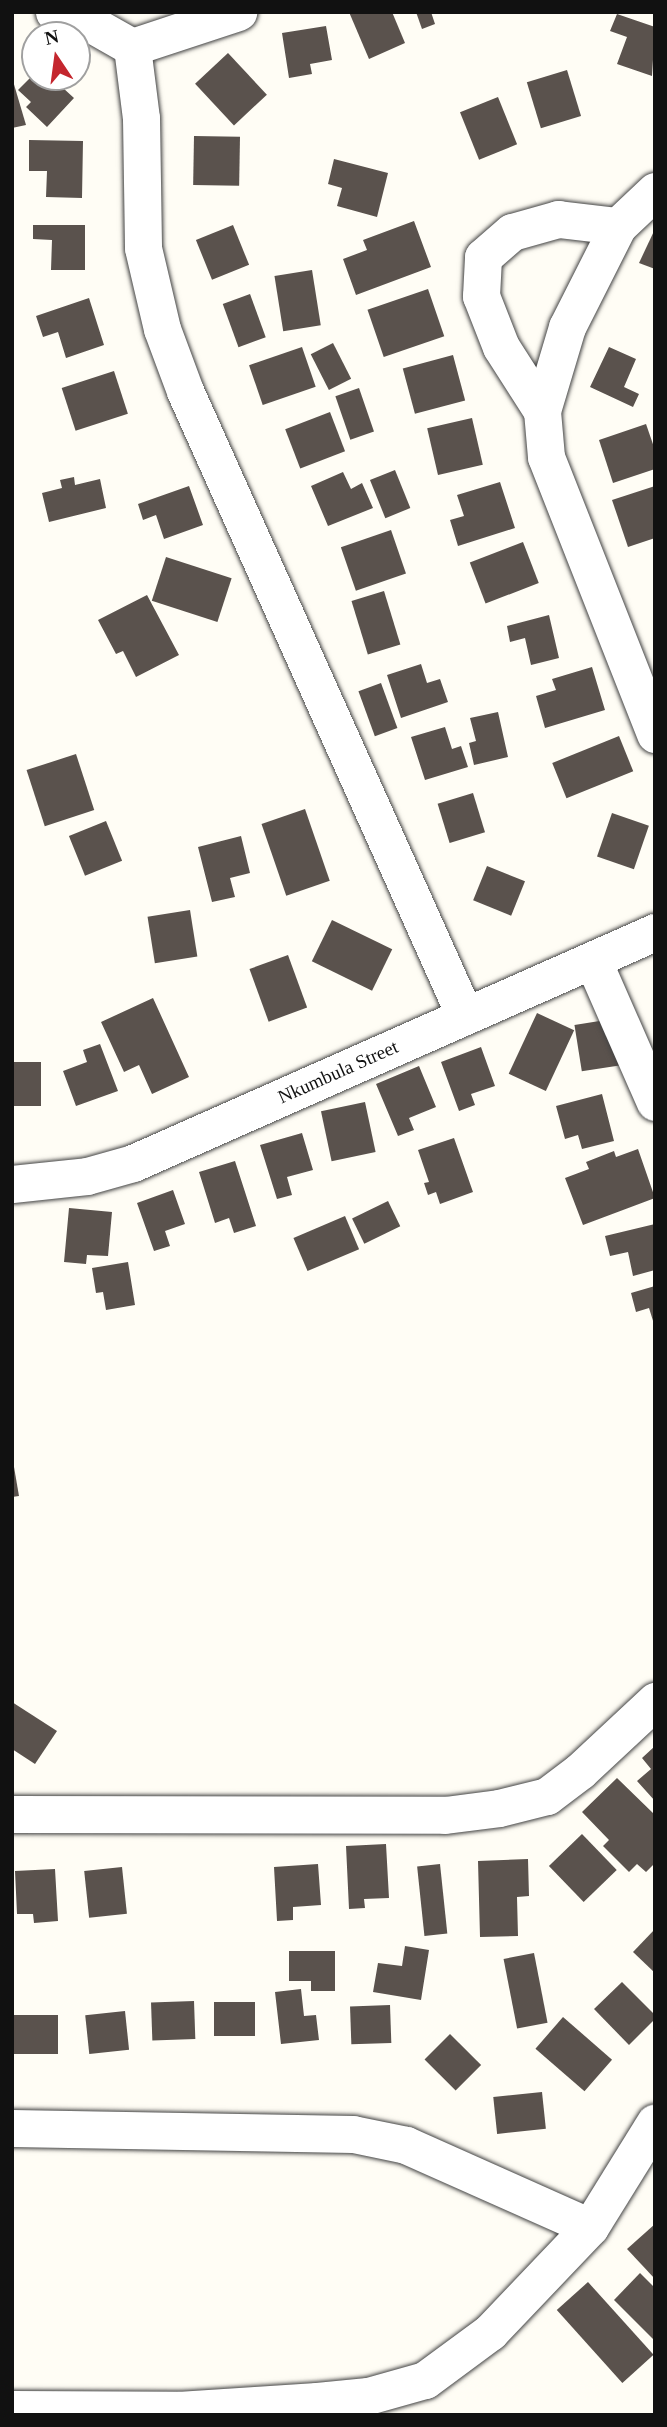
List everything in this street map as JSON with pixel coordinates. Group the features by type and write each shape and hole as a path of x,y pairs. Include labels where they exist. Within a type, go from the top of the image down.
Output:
{"street":[{"path":"54,12 86,21 132,47 238,12"},
{"path":"132,47 141,118 143,248 162,329 185,391 465,1016"},
{"path":"655,191 618,226 566,327 542,411 546,457 655,734"},
{"path":"542,411 501,347 481,296 483,257 512,232 558,219 618,226"},
{"name":"Nkumbula Street","path":"12,1184 87,1176 133,1163 655,932"},
{"path":"593,961 655,1102"},
{"path":"12,1814 445,1815 499,1808 548,1796 655,1701"},
{"path":"12,2409 179,2412 368,2396 425,2380 489,2332 590,2227 655,2122"},
{"path":"12,2128 353,2134 406,2146 590,2227"}],"building":[{"path":"349,12 392,12 405,43 369,59"},
{"path":"416,12 431,12 435,24 422,29"},
{"path":"617,14 655,27 652,76 617,64 627,37 610,31"},
{"path":"326,26 332,60 310,64 312,74 289,78 282,33"},
{"path":"228,53 267,95 234,125 195,84"},
{"path":"567,70 581,116 541,128 527,82"},
{"path":"12,82 26,125 12,128"},
{"path":"21,87 21,91 66,91 74,98 47,127 26,107 31,102 18,90"},
{"path":"498,97 517,144 479,160 460,112"},
{"path":"194,136 240,137 239,186 193,185"},
{"path":"29,140 83,141 82,198 46,197 47,171 29,171"},
{"path":"334,159 388,173 377,217 337,206 342,188 328,184"},
{"path":"414,221 431,267 356,295 343,259 367,250 363,240"},
{"path":"33,225 85,225 85,270 51,270 52,240 33,239"},
{"path":"233,225 249,265 212,280 196,240"},
{"path":"655,229 655,269 639,263"},
{"path":"312,270 321,325 283,331 274,276"},
{"path":"428,289 444,336 384,357 367,310"},
{"path":"250,294 266,337 238,347 223,304"},
{"path":"89,298 104,345 66,358 58,332 43,337 36,316"},
{"path":"333,343 351,379 329,390 311,354"},
{"path":"302,347 316,387 263,405 249,365"},
{"path":"609,347 636,359 624,387 639,394 633,407 590,387"},
{"path":"453,355 465,400 415,414 403,368"},
{"path":"114,371 128,414 76,431 62,388"},
{"path":"359,388 374,431 350,440 335,396"},
{"path":"330,412 345,451 300,468 285,429"},
{"path":"472,418 483,465 438,475 427,428"},
{"path":"646,424 655,450 655,469 613,483 599,440"},
{"path":"395,470 410,508 385,518 370,480"},
{"path":"343,472 351,489 362,483 373,508 328,526 311,486"},
{"path":"74,477 75,485 100,479 106,508 49,522 42,493 62,488 60,480"},
{"path":"500,482 515,528 458,546 450,520 464,516 457,495"},
{"path":"189,486 203,525 164,539 156,515 143,520 138,504"},
{"path":"655,486 655,538 628,547 612,500"},
{"path":"391,530 406,573 356,591 341,547"},
{"path":"523,542 539,583 486,604 470,562"},
{"path":"166,557 232,578 217,622 152,601"},
{"path":"384,591 400,645 368,654 351,601"},
{"path":"147,595 179,655 136,677 123,651 116,654 98,620"},
{"path":"549,615 559,658 531,665 525,638 510,642 507,626"},
{"path":"421,664 427,683 440,679 448,702 401,718 387,675"},
{"path":"592,667 605,710 545,728 536,696 556,690 552,679"},
{"path":"381,683 397,728 375,736 358,691"},
{"path":"498,712 508,757 474,765 469,743 476,741 470,718"},
{"path":"445,727 452,749 461,746 468,767 425,780 411,737"},
{"path":"619,736 633,771 566,798 552,763"},
{"path":"76,754 94,810 45,826 27,770"},
{"path":"473,793 485,832 450,843 438,804"},
{"path":"305,809 330,881 286,896 262,824"},
{"path":"612,813 649,826 634,869 597,856"},
{"path":"106,821 122,861 85,876 69,836"},
{"path":"241,836 250,873 230,878 235,897 212,902 198,847"},
{"path":"487,866 525,881 511,916 473,900"},
{"path":"190,910 197,956 155,963 148,917"},
{"path":"332,920 392,949 372,991 312,961"},
{"path":"288,955 307,1008 269,1022 249,969"},
{"path":"153,998 189,1077 152,1094 139,1065 124,1072 101,1022"},
{"path":"537,1013 574,1030 546,1091 509,1074"},
{"path":"612,1019 619,1065 582,1071 574,1025"},
{"path":"100,1044 118,1091 76,1106 63,1071 87,1062 83,1050"},
{"path":"481,1047 495,1086 471,1094 475,1105 459,1111 441,1062"},
{"path":"12,1062 41,1062 41,1106 12,1106"},
{"path":"419,1066 436,1107 409,1118 414,1130 398,1136 376,1084"},
{"path":"602,1094 614,1141 582,1149 578,1135 565,1139 556,1106"},
{"path":"365,1102 376,1152 332,1161 321,1111"},
{"path":"302,1133 313,1170 287,1177 292,1195 277,1199 260,1145"},
{"path":"454,1138 473,1192 440,1204 436,1192 428,1195 424,1183 429,1182 418,1150"},
{"path":"638,1149 655,1198 583,1225 565,1178 589,1169 586,1162 614,1151 616,1157"},
{"path":"235,1161 256,1226 234,1233 229,1218 215,1223 199,1172"},
{"path":"173,1190 185,1224 165,1231 170,1246 154,1251 137,1203"},
{"path":"388,1201 400,1226 364,1244 352,1219"},
{"path":"69,1208 112,1212 108,1256 87,1255 86,1264 64,1262"},
{"path":"345,1216 359,1249 308,1271 293,1238"},
{"path":"655,1224 655,1270 633,1276 628,1252 610,1256 605,1236"},
{"path":"128,1262 135,1305 106,1310 103,1292 96,1293 92,1268"},
{"path":"655,1286 654,1324 649,1308 636,1312 631,1293"},
{"path":"14,1467 19,1496 12,1497 12,1468"},
{"path":"12,1702 57,1731 35,1764 12,1749"},
{"path":"655,1746 655,1801 637,1781 651,1769 642,1758"},
{"path":"617,1778 655,1815 655,1863 646,1872 637,1864 629,1872 603,1846 609,1840 582,1812"},
{"path":"582,1834 617,1870 584,1902 549,1866"},
{"path":"386,1844 389,1898 364,1899 365,1908 349,1909 346,1846"},
{"path":"528,1859 529,1896 517,1897 518,1936 480,1937 478,1861"},
{"path":"318,1864 321,1905 293,1907 293,1920 277,1921 274,1867"},
{"path":"440,1864 447,1934 424,1936 417,1866"},
{"path":"122,1867 127,1914 89,1918 84,1871"},
{"path":"55,1869 58,1921 34,1923 33,1914 17,1914 15,1871"},
{"path":"655,1929 655,1973 633,1952"},
{"path":"405,1946 429,1950 421,2000 373,1992 378,1963 402,1966"},
{"path":"289,1951 335,1951 335,1991 311,1991 311,1981 289,1981"},
{"path":"534,1953 548,2023 517,2029 504,1959"},
{"path":"622,1982 655,2015 655,2019 629,2045 594,2009"},
{"path":"301,1989 304,2016 316,2015 319,2040 281,2044 275,1992"},
{"path":"194,2001 195,2039 152,2040 151,2003"},
{"path":"214,2002 255,2002 255,2036 214,2036"},
{"path":"390,2005 391,2043 351,2044 350,2006"},
{"path":"125,2011 129,2050 89,2054 85,2015"},
{"path":"14,2015 58,2015 58,2054 14,2054"},
{"path":"563,2017 612,2060 585,2091 535,2049"},
{"path":"450,2034 481,2065 456,2091 425,2059"},
{"path":"542,2092 546,2129 497,2134 493,2097"},
{"path":"655,2224 655,2279 627,2249"},
{"path":"640,2273 655,2288 655,2341 614,2300"},
{"path":"588,2282 654,2355 622,2383 557,2310"}]}
